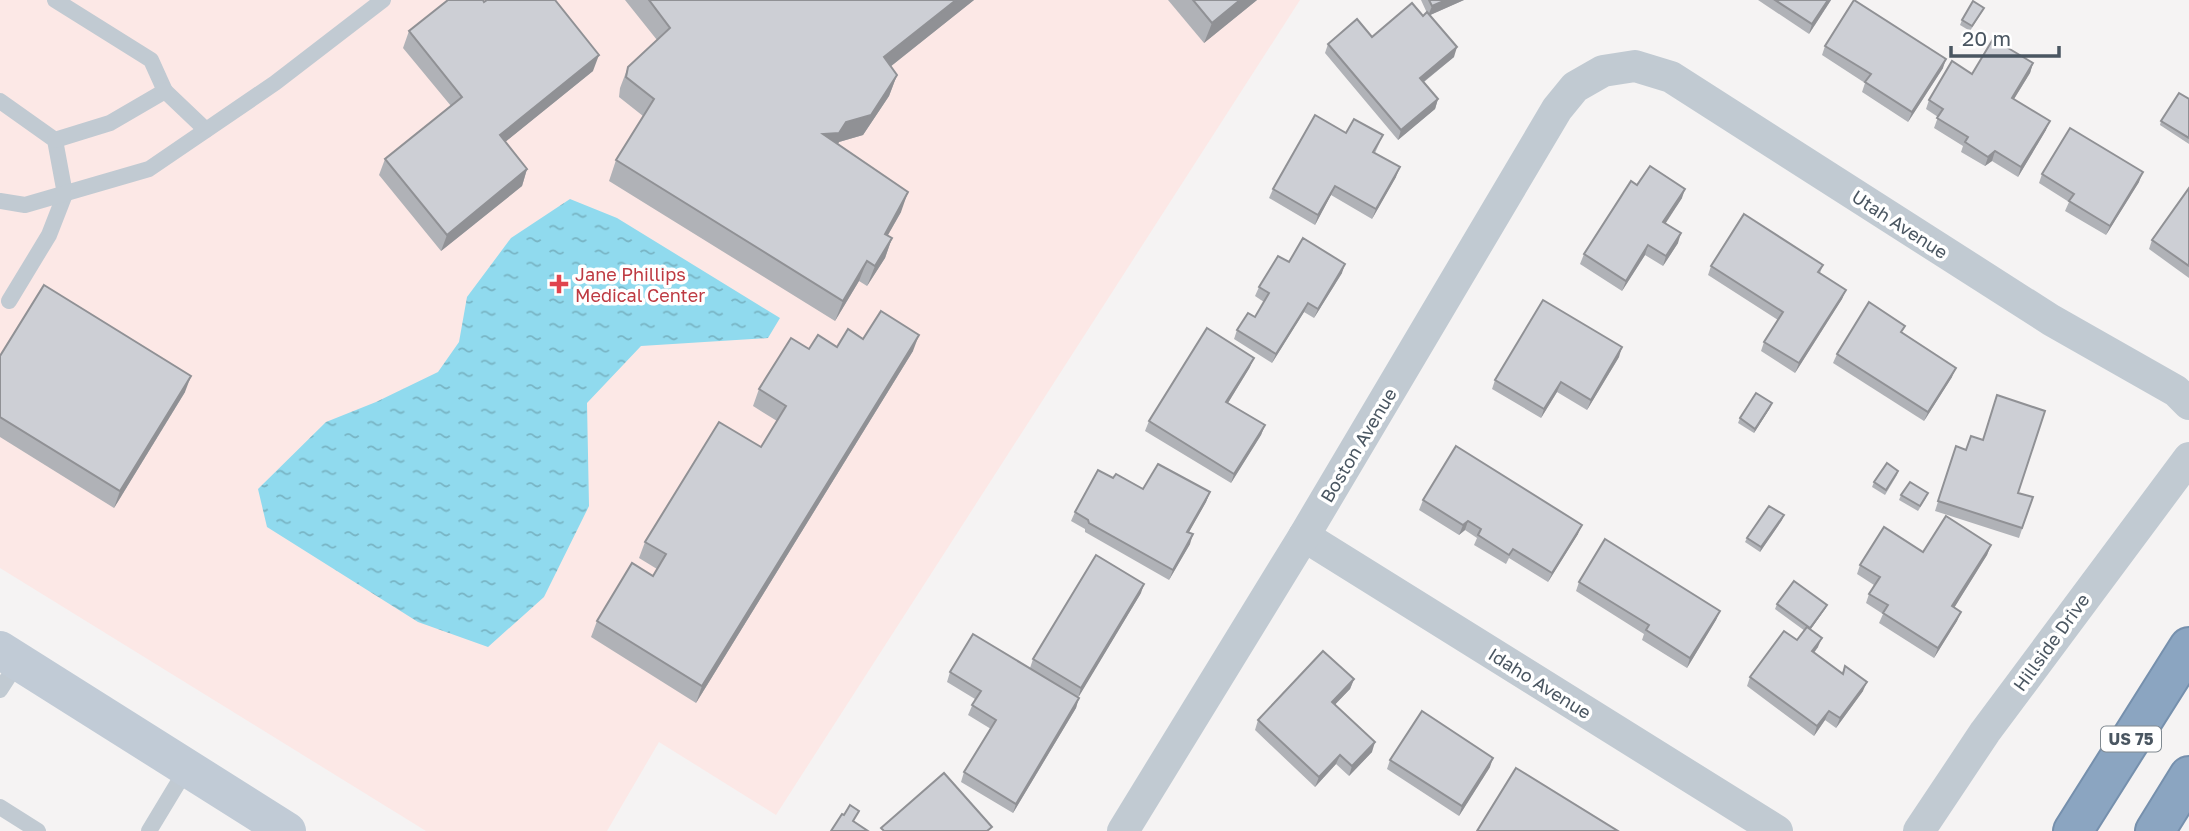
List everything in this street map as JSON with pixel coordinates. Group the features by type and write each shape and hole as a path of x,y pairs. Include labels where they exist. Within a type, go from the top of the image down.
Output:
{"highway":[{"name":"US 75","path":"2073,831 2189,647"},
{"path":"2155,831 2189,776"}],"street":[{"name":"Utah Avenue","path":"1603,71 1635,66 1671,77 2051,320 2176,391 2189,404"},
{"name":"Boston Avenue","path":"1123,831 1304,536 1557,109 1576,87 1603,71"},
{"name":"Hillside Drive","path":"1919,831 1985,732 2189,458"},
{"name":"Idaho Avenue","path":"1304,536 1777,831"},
{"path":"6,668 187,768 286,831"}],"lane":[{"path":"55,0 151,60 165,91 206,130"},
{"path":"0,201 25,205 149,169 275,83 383,0"},
{"path":"55,140 110,122 165,91"},
{"path":"0,101 55,140 65,194 49,236 9,301"},
{"path":"149,831 187,768"},
{"path":"0,807 38,831"}],"shaded area":[{"name":"Jane Phillips Medical Center","path":"0,0 1300,0 776,815 659,742 607,831 426,831 0,568"}],"water":[{"path":"570,199 617,218 780,318 768,338 641,346 587,403 589,506 544,597 488,647 418,622 267,527 258,489 326,422 376,402 438,372 459,342 467,297 511,238"}],"building":[{"path":"448,0 555,0 599,55 500,135 527,169 447,235 385,159 462,97 409,31"},
{"path":"649,0 956,0 884,57 897,75 871,115 846,122 839,133 823,134 908,192 885,234 892,238 875,266 867,261 843,301 616,160 654,99 626,77 628,67 670,28"},
{"path":"1193,0 1240,0 1212,23"},
{"path":"1429,0 1446,0 1432,6"},
{"path":"1775,0 1828,0 1812,24"},
{"path":"1854,0 1946,59 1912,112 1865,82 1871,74 1825,46"},
{"path":"1973,1 1984,8 1972,26 1962,20"},
{"path":"1412,3 1423,16 1427,12 1457,47 1420,78 1438,99 1401,130 1328,44 1357,19 1372,37"},
{"path":"1993,39 2033,63 2012,98 2050,121 2021,167 1995,151 1988,157 1965,142 1968,137 1937,118 1943,109 1929,100 1952,61 1972,74"},
{"path":"2179,93 2189,99 2189,138 2161,121"},
{"path":"1315,115 1346,133 1354,119 1383,135 1373,152 1400,167 1376,209 1335,186 1318,215 1273,189"},
{"path":"2070,128 2143,172 2110,226 2069,201 2074,194 2042,174"},
{"path":"1650,166 1685,189 1663,222 1681,233 1666,256 1648,245 1626,281 1584,254 1631,181 1637,185"},
{"path":"2189,188 2189,266 2152,240"},
{"path":"1744,214 1823,265 1818,272 1846,290 1799,363 1764,342 1783,312 1711,266"},
{"path":"1303,238 1345,264 1318,309 1308,303 1276,354 1237,330 1248,313 1255,317 1269,293 1259,287 1278,256 1289,262"},
{"path":"44,285 191,376 120,491 0,417 0,356"},
{"path":"1543,300 1622,347 1591,400 1561,382 1544,409 1495,380"},
{"path":"1869,302 1905,326 1901,332 1956,368 1928,412 1837,354"},
{"path":"881,311 919,335 702,686 597,621 632,563 653,576 666,554 645,542 719,422 761,447 786,406 759,389 791,338 809,349 818,335 837,347 848,329 863,339"},
{"path":"1207,328 1254,358 1226,402 1265,425 1234,474 1149,421"},
{"path":"1756,393 1772,403 1755,429 1740,418"},
{"path":"1997,395 2045,411 2018,493 2033,497 2022,528 1938,501 1956,446 1966,450 1971,436 1983,440"},
{"path":"1456,446 1582,525 1552,573 1513,549 1509,555 1478,535 1481,529 1468,521 1463,525 1423,500"},
{"path":"1887,463 1898,471 1886,490 1874,482"},
{"path":"1158,464 1210,492 1187,532 1193,534 1173,570 1089,523 1075,512 1098,470 1113,478 1116,474 1143,489"},
{"path":"1910,482 1928,493 1920,506 1901,495"},
{"path":"1769,506 1784,515 1761,547 1747,538"},
{"path":"1946,516 1991,545 1952,606 1961,612 1938,648 1883,613 1888,605 1869,594 1880,577 1860,565 1884,527 1923,552"},
{"path":"1605,539 1720,611 1690,658 1646,630 1649,625 1579,582"},
{"path":"1096,555 1144,584 1081,688 1033,659"},
{"path":"1794,581 1827,605 1810,628 1777,604"},
{"path":"1807,627 1822,638 1812,651 1843,674 1845,666 1867,682 1840,718 1829,711 1817,726 1750,677 1784,631 1797,640"},
{"path":"973,634 1079,698 1016,804 964,772 996,720 972,705 981,691 950,672"},
{"path":"1323,651 1354,679 1332,702 1375,742 1352,766 1340,755 1319,777 1258,720"},
{"path":"1422,711 1493,758 1462,806 1390,760"},
{"path":"1516,768 1618,831 1477,831"},
{"path":"944,773 992,827 987,831 884,831 881,828"},
{"path":"850,805 859,811 853,821 868,831 831,831 842,814 844,815"}],"place":[{"name":"Jane Phillips Medical Center","path":"559,284"}]}
